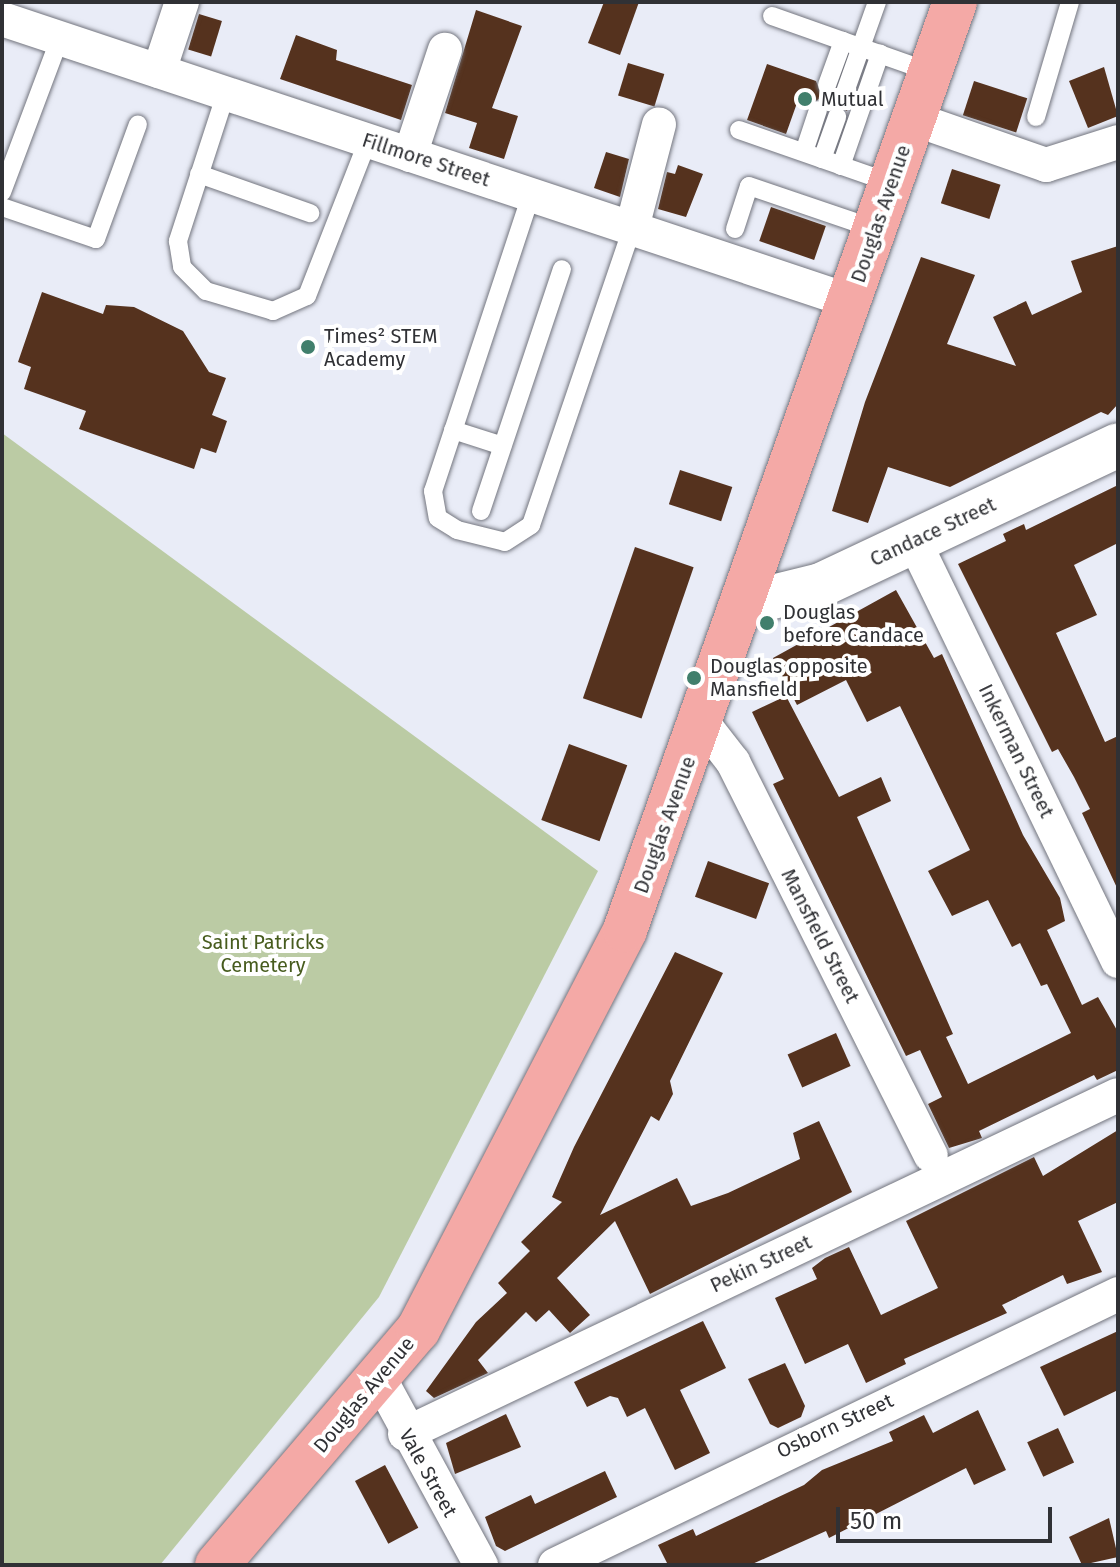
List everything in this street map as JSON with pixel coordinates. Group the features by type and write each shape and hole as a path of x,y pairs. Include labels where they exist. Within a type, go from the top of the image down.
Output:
{"main road":[{"name":"Douglas Avenue","path":"217,1565 380,1379 456,1265 625,930 744,604 955,2"}],"street":[{"path":"159,71 182,2"},
{"name":"Fillmore Street","path":"2,19 850,301"},
{"path":"410,155 445,50"},
{"path":"914,119 1046,165 1118,142"},
{"path":"632,228 659,124"},
{"name":"Candace Street","path":"744,604 807,590 1118,445"},
{"name":"Inkerman Street","path":"914,541 1118,961"},
{"name":"Mansfield Street","path":"702,722 733,762 931,1155"},
{"name":"Pekin Street","path":"405,1434 1118,1095"},
{"name":"Osborn Street","path":"555,1565 1118,1294"},
{"name":"Vale Street","path":"380,1379 405,1434 481,1565"}],"lane":[{"path":"845,92 877,2"},
{"path":"1036,117 1070,2"},
{"path":"772,16 930,72"},
{"path":"2,192 60,38"},
{"path":"827,85 843,41"},
{"path":"841,166 880,54"},
{"path":"226,93 178,241 187,277 206,291 262,309 286,309 315,285 368,140"},
{"path":"804,152 818,110"},
{"path":"822,159 837,117"},
{"path":"2,207 96,239 138,124"},
{"path":"739,130 891,183"},
{"path":"199,174 310,213"},
{"path":"735,229 749,186 875,229"},
{"path":"531,195 433,491 438,518 490,541 519,538 536,517 632,228"},
{"path":"481,511 562,269"},
{"path":"453,430 503,446"}],"green space":[{"name":"Saint Patricks Cemetery","path":"2,433 598,871 379,1297 160,1565 2,1565"}],"building":[{"path":"604,2 639,2 620,55 588,43"},
{"path":"476,10 522,26 492,108 518,116 504,159 469,148 477,123 445,113"},
{"path":"199,14 222,21 211,56 188,49"},
{"path":"296,35 337,50 336,60 412,85 401,120 280,79"},
{"path":"628,63 664,74 654,107 618,96"},
{"name":"Mutual","path":"767,64 816,81 822,96 850,102 847,111 821,98 807,106 797,103 786,134 747,120"},
{"path":"1104,67 1118,116 1088,128 1069,81"},
{"path":"974,81 1027,98 1016,133 963,115"},
{"path":"606,152 629,159 620,197 594,188"},
{"path":"678,165 703,174 686,217 658,209 667,172 675,174"},
{"path":"952,169 1001,185 989,219 941,203"},
{"path":"771,207 826,226 814,260 759,241"},
{"path":"1118,246 1118,404 1108,415 1101,412 950,487 888,467 868,523 832,511 865,402 921,257 975,275 947,344 1016,366 993,317 1026,301 1032,315 1082,292 1071,261"},
{"path":"42,292 103,314 106,305 134,307 183,331 209,372 226,378 212,415 227,421 216,453 201,448 194,469 79,429 86,411 24,389 31,367 18,362"},
{"path":"680,470 732,487 721,521 669,504"},
{"path":"1118,485 1118,543 1074,565 1097,615 1056,633 1105,742 1118,736 1118,890 1082,813 1090,809 1058,749 1052,752 958,564 1006,541 1003,534 1024,524 1026,530"},
{"path":"635,547 694,567 642,718 583,698"},
{"path":"896,590 934,658 942,654 1023,835 1060,898 1065,921 1047,930 1082,1005 1098,997 1118,1032 1118,1070 1097,1080 1094,1075 979,1131 982,1138 949,1148 928,1104 942,1097 920,1050 906,1056 773,784 784,779 752,712 786,696 839,797 881,777 891,801 857,817 953,1034 946,1037 968,1084 1071,1033 1047,984 1041,986 1020,943 1012,947 988,900 952,916 928,871 970,850 900,706 867,722 846,680 797,705 773,658"},
{"path":"569,744 627,765 600,841 541,820"},
{"path":"708,861 769,883 756,919 695,897"},
{"path":"675,952 723,973 670,1081 673,1094 659,1121 651,1116 600,1215 677,1178 691,1206 728,1193 800,1159 793,1133 819,1121 852,1192 650,1294 615,1221 557,1278 590,1315 570,1333 549,1310 536,1322 526,1312 478,1360 488,1373 434,1398 426,1391 476,1322 507,1293 498,1283 530,1251 521,1242 562,1202 552,1197 574,1147"},
{"path":"836,1033 851,1066 802,1087 788,1055"},
{"path":"1118,1130 1118,1202 1078,1221 1102,1272 1067,1284 1063,1275 1002,1305 1007,1313 904,1359 906,1364 866,1383 848,1344 805,1364 775,1298 817,1279 812,1268 825,1258 849,1247 881,1315 938,1288 906,1221 1034,1157 1043,1176"},
{"path":"703,1321 726,1368 680,1390 710,1453 675,1470 645,1408 627,1417 618,1398 610,1396 587,1407 574,1382"},
{"path":"1118,1331 1118,1390 1064,1416 1040,1367"},
{"path":"785,1363 805,1406 801,1417 778,1428 770,1424 748,1379"},
{"path":"978,1410 1006,1470 974,1485 966,1468 829,1538 826,1531 750,1565 668,1565 658,1545 693,1529 696,1536 804,1485 822,1470 893,1441 889,1432 924,1415 933,1433"},
{"path":"506,1414 521,1447 455,1474 446,1443"},
{"path":"1058,1428 1074,1462 1043,1477 1027,1442"},
{"path":"385,1465 418,1528 388,1544 355,1481"},
{"path":"605,1471 617,1497 505,1551 496,1546 485,1517 531,1495 535,1504"},
{"path":"1109,1518 1118,1557 1082,1565 1069,1537"}],"place":[{"name":"Mutual","path":"805,99"},
{"name":"Times² STEM Academy","path":"308,347"},
{"name":"Douglas before Candace","path":"767,623"},
{"name":"Douglas opposite Mansfield","path":"694,678"}]}
